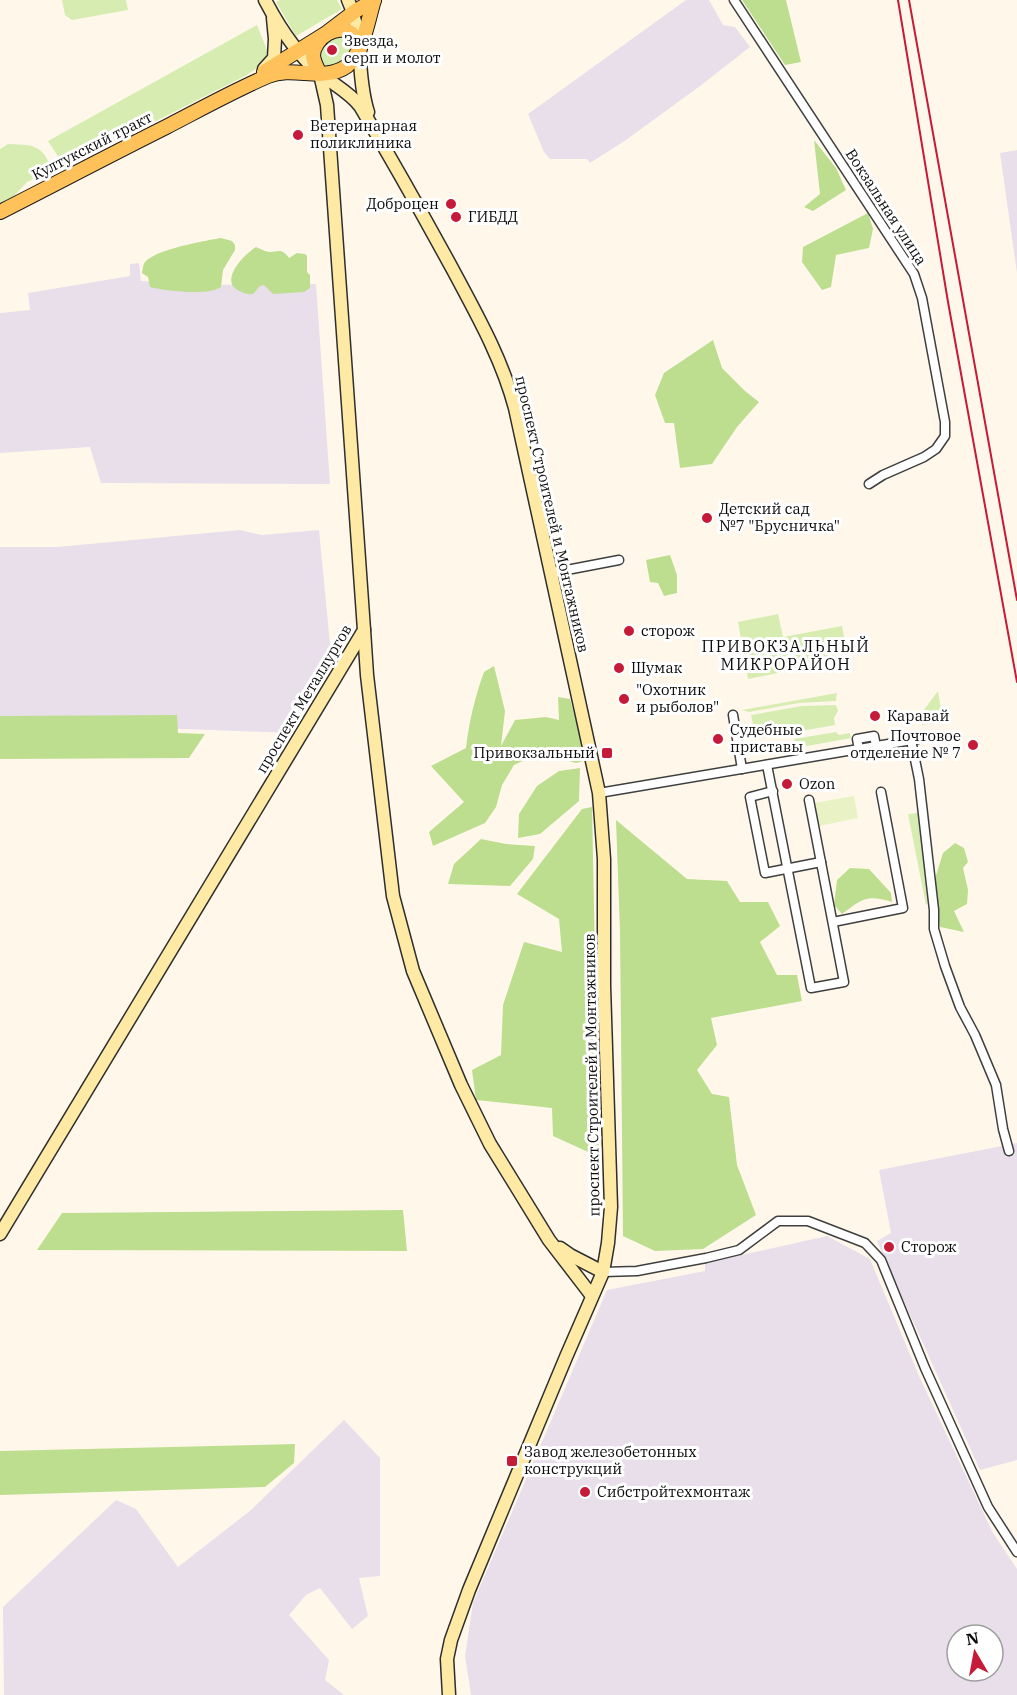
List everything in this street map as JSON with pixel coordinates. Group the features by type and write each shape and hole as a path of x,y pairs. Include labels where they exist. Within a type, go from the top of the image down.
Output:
{"main road":[{"path":"320,74 314,62 314,52 318,42 351,6 374,0"},
{"path":"200,110 274,74 292,72 328,74 350,63 360,49 374,0"},
{"path":"200,110 325,34 341,30 348,31 356,38 360,49"},
{"name":"Култукский тракт","path":"0,212 200,110"}],"street":[{"path":"258,76 274,58 275,39 272,14 265,0"},
{"name":"Вокзальная улица","path":"734,0 914,274 922,298 945,422 945,436 936,449 924,457 883,475 869,484"},
{"name":"проспект Строителей и Монтажников","path":"351,6 360,49 361,86 373,128"},
{"name":"проспект Строителей и Монтажников","path":"272,14 297,51 320,74 358,103 466,295 506,377 515,408 599,793 604,859 604,986 611,1207 608,1243 603,1272 473,1580 451,1640 447,1659 449,1695"},
{"path":"327,105 350,63"},
{"name":"проспект Металлургов","path":"0,1234 364,630 327,105 320,74"},
{"path":"551,573 619,560"},
{"path":"364,630 367,675 393,896 413,971 461,1085 485,1134 549,1240 592,1296"},
{"path":"733,715 742,769"},
{"path":"599,793 914,740 934,910 934,929 960,1007 975,1035 996,1085 1003,1130 1009,1151"},
{"path":"767,765 811,988 844,982 810,800"},
{"path":"773,791 750,797 765,873 821,862"},
{"path":"833,922 903,908 880,792"},
{"path":"549,1240 570,1255 603,1272 637,1271 740,1250 778,1221 808,1221 865,1243 881,1260 925,1368 988,1506 1017,1552"}],"shaded area":[{"path":"686,0 709,0 723,25 735,27 750,47 626,140 590,163 587,159 550,159 544,152 528,114"},
{"path":"1017,150 1017,273 1000,153"},
{"path":"139,263 141,281 201,285 316,284 330,484 101,483 90,447 0,453 0,313 30,310 28,293 130,276 130,264"},
{"path":"240,530 262,535 319,530 331,654 292,733 0,722 0,547 57,547"},
{"path":"1017,1143 1017,1460 980,1470 877,1241 891,1233 879,1170"},
{"path":"827,1236 870,1259 919,1376 993,1533 1017,1569 1017,1695 471,1695 465,1656 473,1603 607,1290 705,1271 705,1263"},
{"path":"344,1420 380,1458 380,1576 359,1578 368,1616 352,1629 320,1588 306,1595 289,1615 329,1660 325,1680 344,1695 4,1695 3,1607 116,1500 136,1509 178,1567 251,1510"}],"green space":[{"path":"62,0 126,0 128,10 72,20 65,15"},
{"path":"280,0 337,0 342,9 296,36 276,2"},
{"path":"742,0 786,0 801,62 785,65"},
{"path":"257,25 267,50 265,62 247,75 65,167 48,141"},
{"path":"343,36 349,37 354,45 345,63 323,68 320,59 322,47 328,40"},
{"path":"814,140 836,168 846,190 813,211 804,207 820,194"},
{"path":"8,144 28,145 38,149 50,165 42,175 27,182 14,196 0,203 0,149"},
{"path":"868,213 873,229 869,248 836,255 831,287 822,290 802,262 803,247"},
{"path":"221,238 232,241 235,250 223,270 221,287 215,290 187,292 150,287 148,277 142,273 147,260 162,252"},
{"path":"256,247 269,252 283,252 289,258 297,253 305,254 307,272 310,275 310,288 304,292 273,294 264,285 252,294 246,294 233,286 231,281 234,270 242,259"},
{"path":"713,340 722,368 759,402 737,427 712,464 680,468 674,423 665,423 655,395 664,373"},
{"path":"670,555 677,575 677,593 664,596 658,583 650,582 646,560"},
{"path":"778,614 783,637 842,626 845,641 832,644 834,656 812,660 813,666 748,679 738,622"},
{"path":"494,666 505,711 501,746 515,720 546,717 559,720 558,697 570,699 587,760 576,763 540,753 514,765 502,785 496,807 485,823 433,846 429,832 464,802 431,766 466,748 475,700 484,672"},
{"path":"938,691 943,722 922,725 920,715"},
{"path":"837,693 836,701 799,703 749,712 742,710"},
{"path":"836,705 838,711 834,718 835,725 756,739 751,715 802,706"},
{"path":"177,715 178,733 205,734 189,758 0,759 0,716"},
{"path":"836,732 839,735 850,733 851,738 796,748 794,739"},
{"path":"580,768 579,801 540,834 518,838 519,814 537,786 559,771"},
{"path":"854,796 858,818 819,826 814,803"},
{"path":"592,807 599,1157 553,1136 552,1108 476,1100 472,1070 501,1055 503,1005 524,942 562,952 559,919 517,894 582,809"},
{"path":"918,813 928,902 926,905 908,814"},
{"path":"616,820 687,879 727,881 740,902 768,902 780,926 760,942 777,975 797,975 802,1001 711,1018 717,1045 697,1070 712,1094 729,1097 737,1165 756,1215 703,1249 655,1251 623,1236 620,932"},
{"path":"481,839 535,846 533,859 510,886 448,884 454,864"},
{"path":"955,843 964,848 968,862 963,868 968,890 967,904 954,911 964,932 940,927 933,885 943,853"},
{"path":"850,868 869,869 891,893 892,902 876,898 865,899 842,914 834,905 837,880"},
{"path":"403,1210 407,1251 37,1250 62,1213"},
{"path":"295,1444 294,1463 265,1487 0,1495 0,1451"}],"railway":[{"path":"898,0 948,302 1017,682"},
{"path":"909,0 1017,600"}],"place":[{"name":"Звезда, серп и молот","path":"332,50"},
{"name":"Ветеринарная поликлиника","path":"298,135"},
{"name":"Доброцен","path":"451,204"},
{"name":"ГИБДД","path":"456,217"},
{"name":"Детский сад №7 \"Брусничка\"","path":"707,518"},
{"name":"сторож","path":"629,631"},
{"name":"Шумак","path":"619,668"},
{"name":"\"Охотник и рыболов\"","path":"624,699"},
{"name":"Каравай","path":"875,716"},
{"name":"Судебные приставы","path":"718,739"},
{"name":"Почтовое отделение № 7","path":"973,745"},
{"name":"Привокзальный","path":"607,753"},
{"name":"Ozon","path":"787,784"},
{"name":"Сторож","path":"889,1247"},
{"name":"Завод железобетонных конструкций","path":"512,1461"},
{"name":"Сибстройтехмонтаж","path":"585,1492"}],"district":[{"name":"ПРИВОКЗАЛЬНЫЙ МИКРОРАЙОН","path":"786,655"}]}
